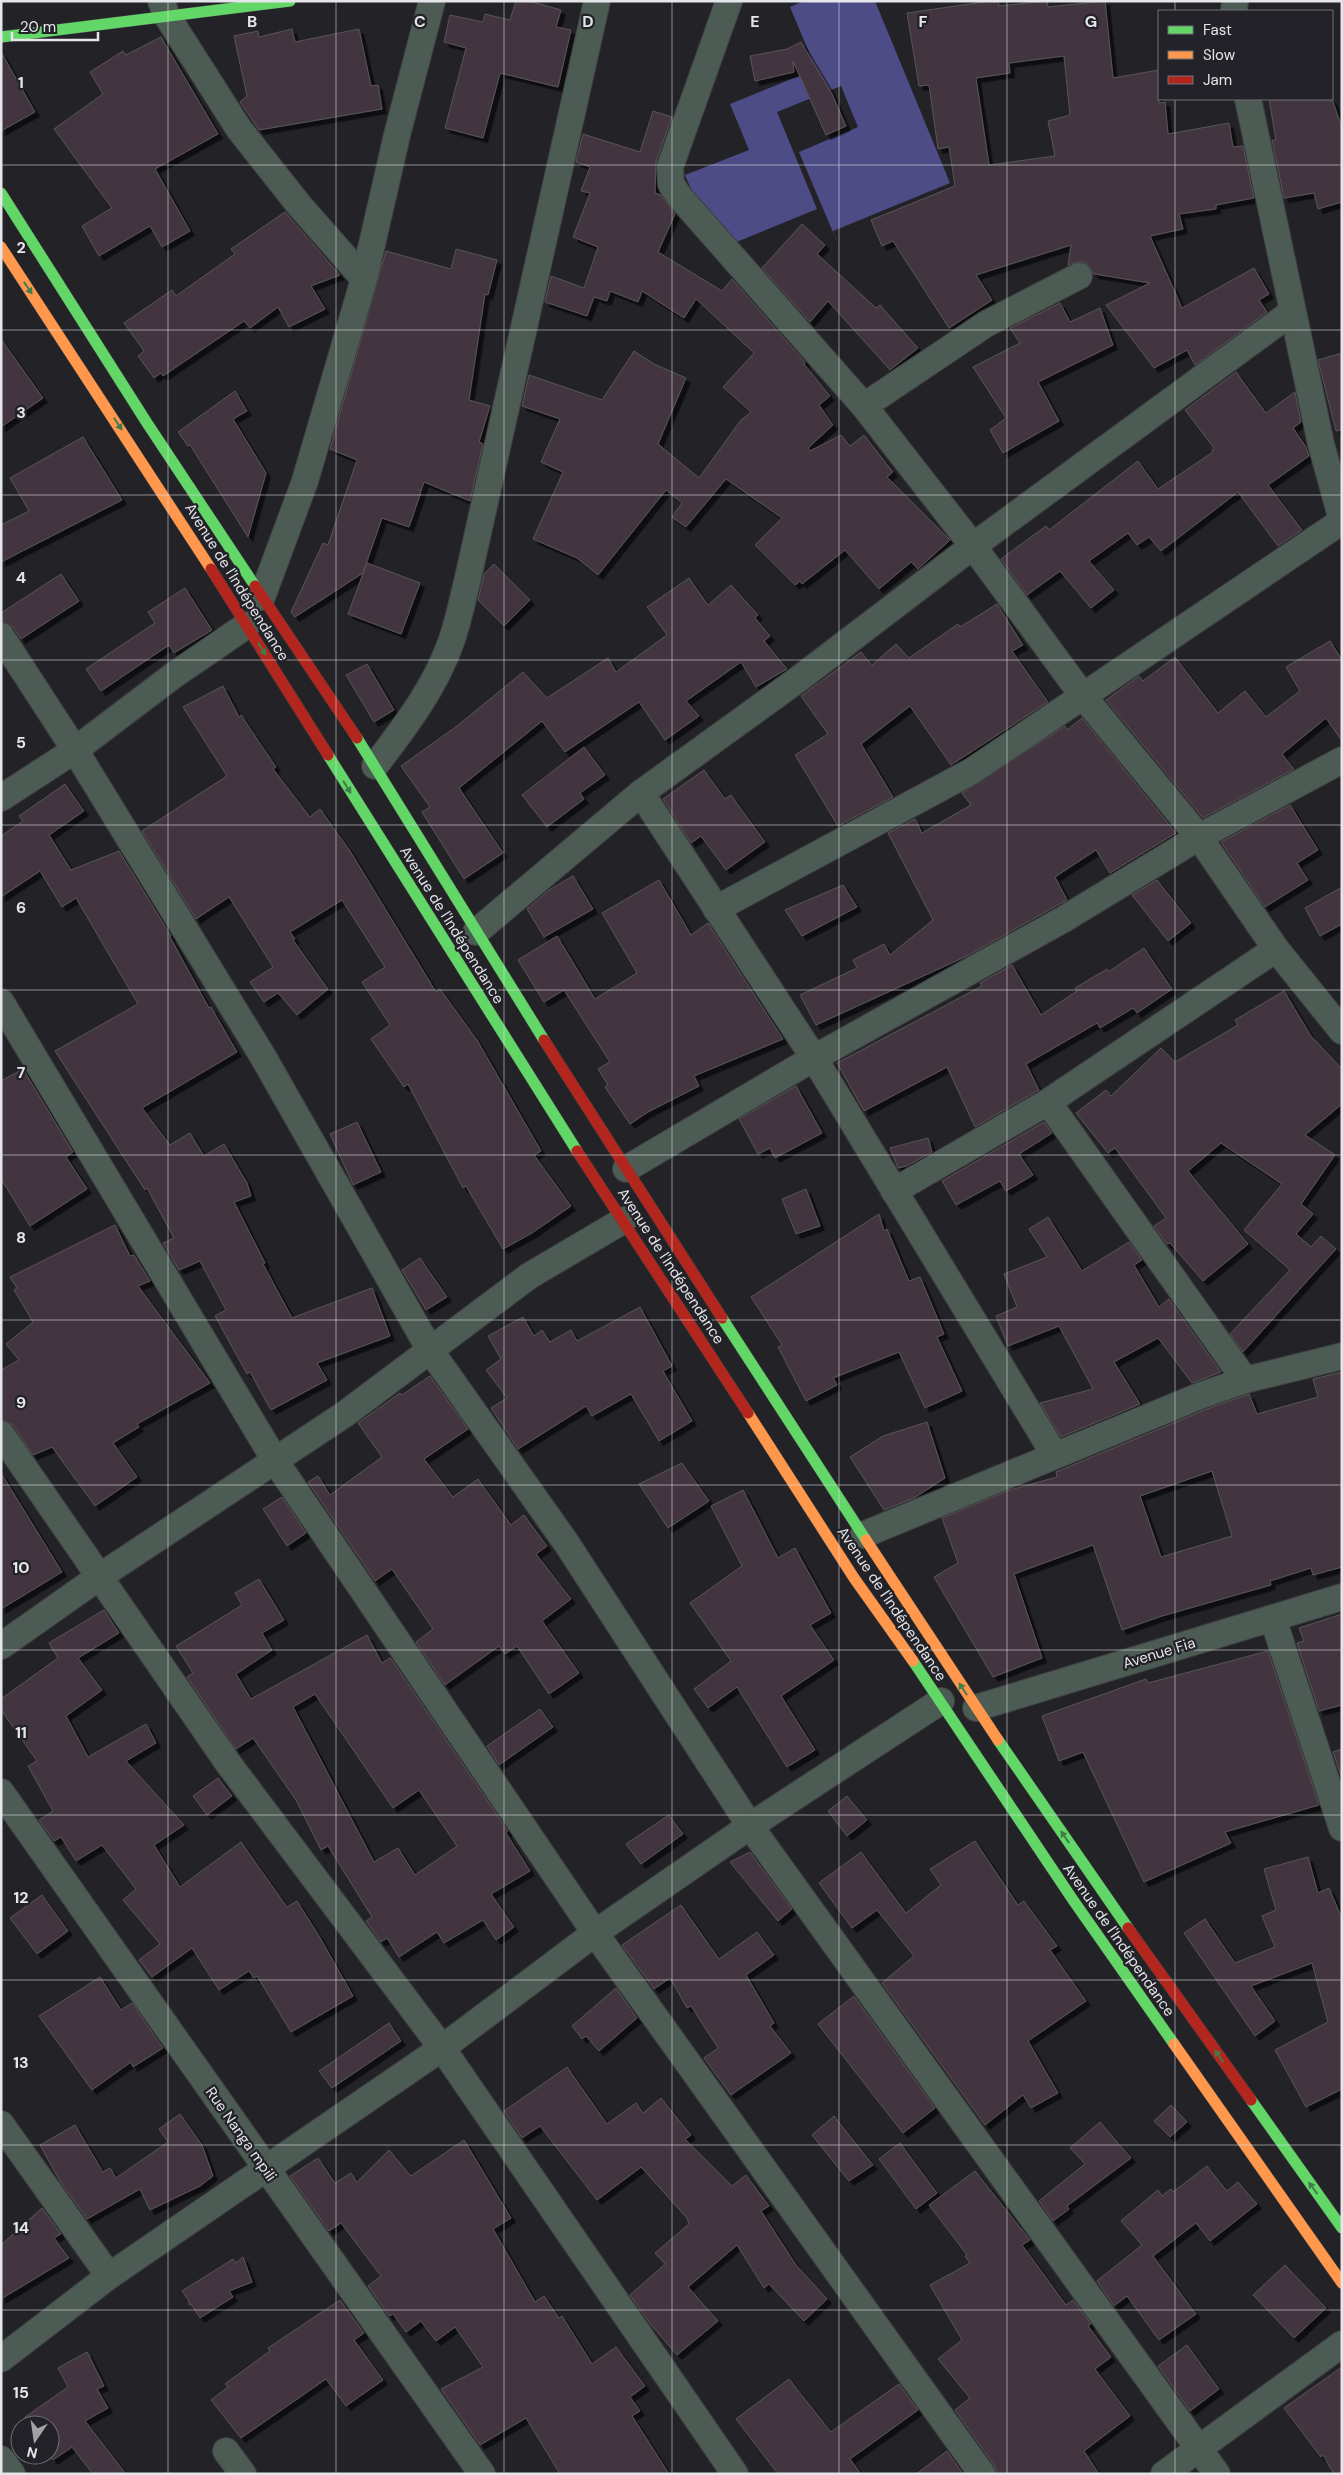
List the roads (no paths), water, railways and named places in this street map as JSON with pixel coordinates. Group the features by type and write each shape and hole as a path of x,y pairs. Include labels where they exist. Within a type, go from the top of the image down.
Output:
{"street":[{"path":"1,37 164,9 290,1"},
{"path":"262,598 305,481 364,279 397,135 432,1"},
{"path":"375,766 411,718 432,683 451,642 467,582 596,1"},
{"path":"729,1 670,167 671,184 679,196 864,406 973,546 1083,696 1199,837 1276,949 1342,1031"},
{"path":"164,9 239,129 298,205 364,279"},
{"path":"716,909 972,771 1342,521 1321,444 1248,100"},
{"name":"Avenue de l'Indépendance","path":"1,193 146,423 375,766 476,932 626,1169 763,1383 976,1708 1101,1890 1342,2228"},
{"name":"Avenue de l'Indépendance","path":"1,248 247,625 392,859 577,1151 624,1220 854,1578 940,1701 1072,1900 1342,2283"},
{"path":"864,406 986,324 1079,276"},
{"path":"476,932 641,793 800,678 973,546 1292,312"},
{"path":"1,798 75,750 174,675 247,625"},
{"path":"1,636 75,750 262,1055 430,1350 567,1544 750,1826 1218,2474"},
{"path":"626,1169 814,1058 1064,919 1199,837 1342,760"},
{"path":"641,793 814,1058 1054,1454"},
{"path":"894,1191 1048,1102 1276,949"},
{"path":"1,1002 276,1462 595,1933 982,2474"},
{"path":"1048,1102 1245,1380"},
{"path":"1,1646 99,1578 276,1462 345,1414 529,1276 624,1220"},
{"path":"863,1535 1054,1454 1202,1395 1245,1380 1342,1356"},
{"path":"1,1434 228,1763 442,2048 735,2474"},
{"name":"Avenue Fia","path":"976,1708 1342,1597"},
{"path":"1273,1619 1342,1828"},
{"path":"1,2359 109,2276 442,2048 595,1933 750,1826 940,1701"},
{"name":"Rue Nanga mpili","path":"1,1792 482,2474"},
{"path":"1,2124 109,2276"},
{"path":"1164,2474 1200,2449 1278,2388 1342,2344"},
{"path":"226,2451 243,2474"},
{"path":"1,2459 12,2474"}]}
